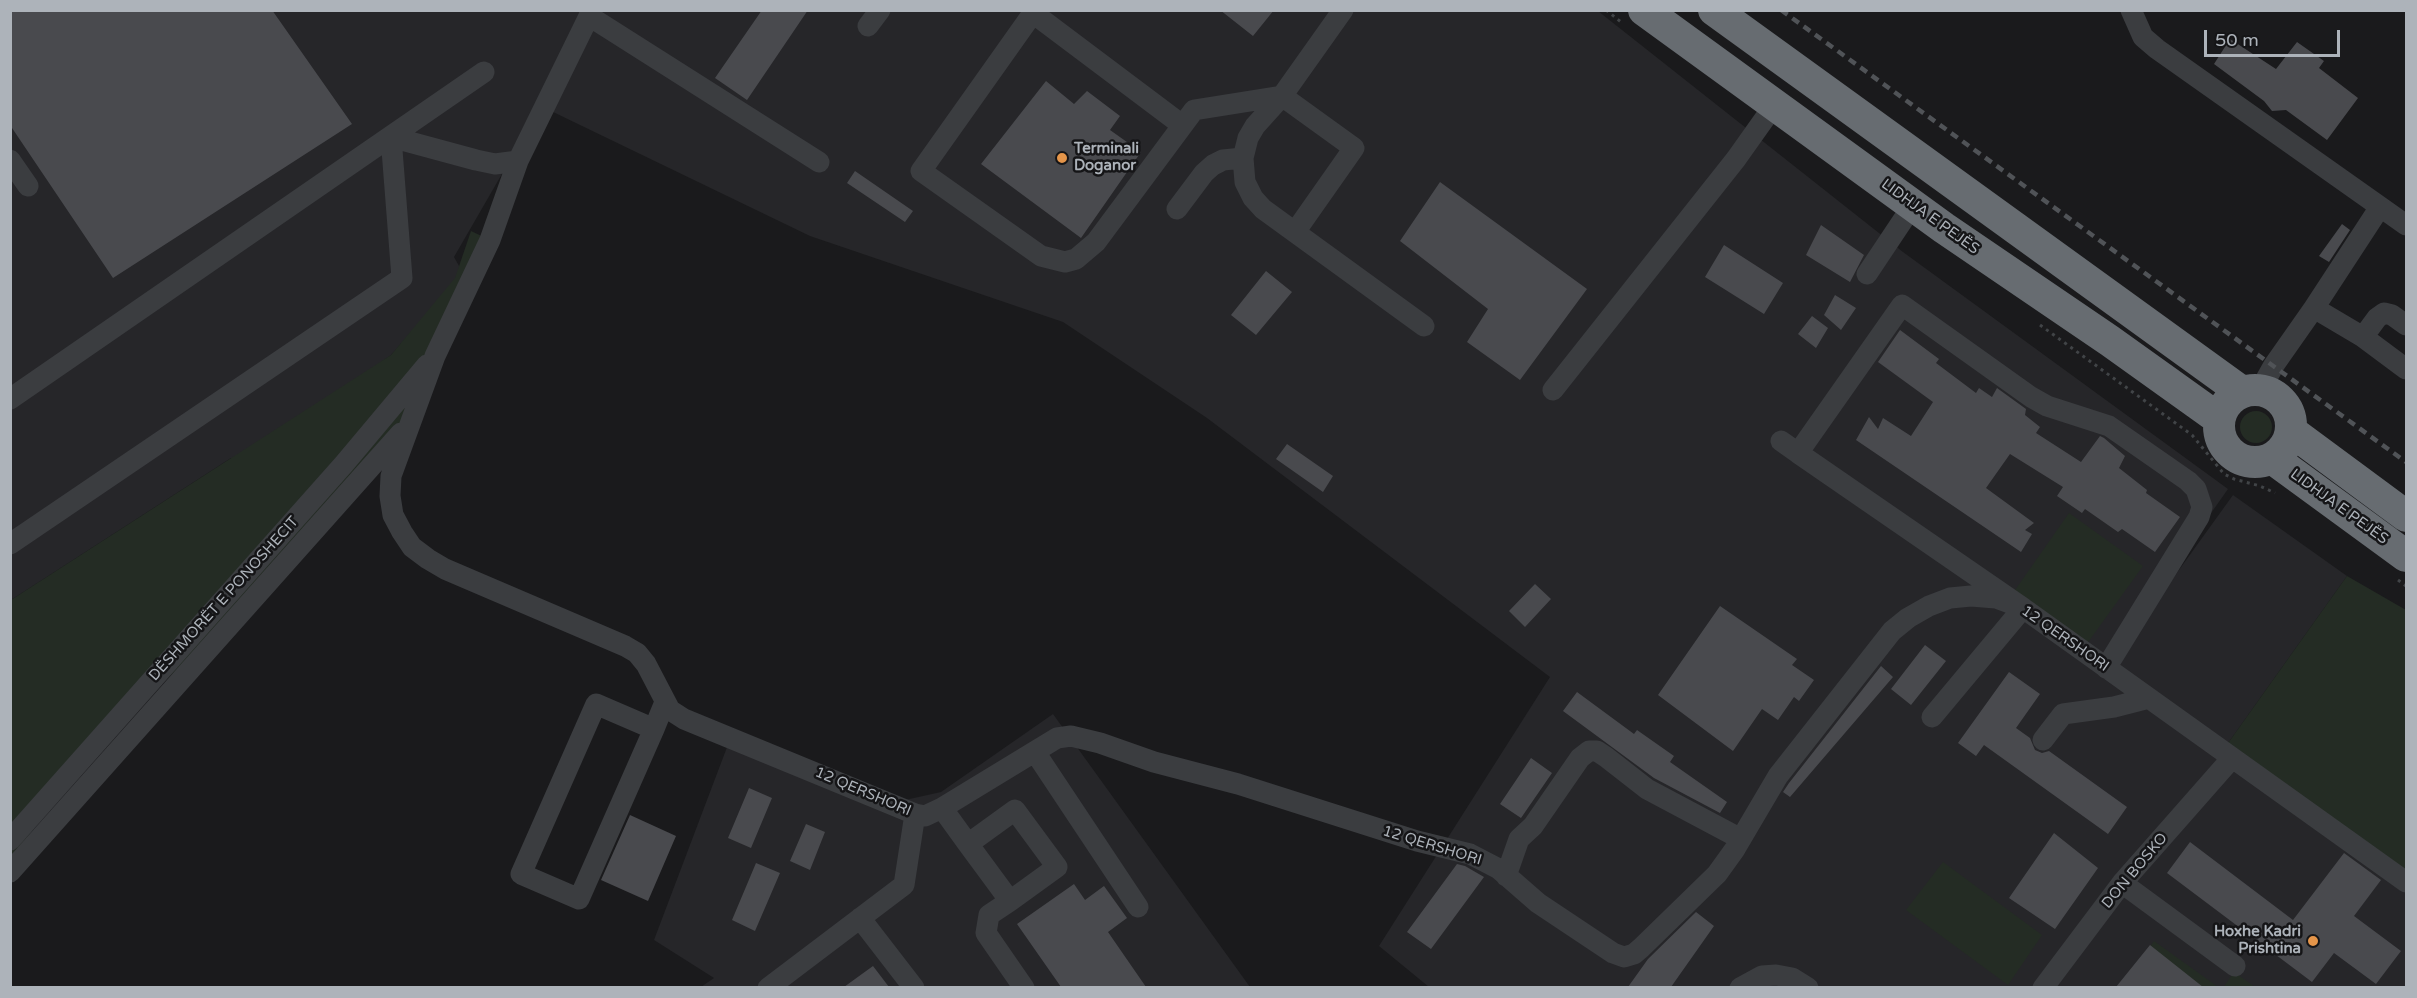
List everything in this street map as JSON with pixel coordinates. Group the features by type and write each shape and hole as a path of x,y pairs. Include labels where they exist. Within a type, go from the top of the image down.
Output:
{"highway":[{"name":"LIDHJA E PEJËS","path":"1644,10 1913,205 2219,419"},
{"path":"1714,10 2251,391"},
{"path":"2251,391 2270,392 2284,404 2291,422 2291,431 2281,451 2261,462 2238,459 2228,452 2218,430 2219,419 2227,402 2251,391"},
{"path":"2291,431 2406,516"},
{"name":"LIDHJA E PEJËS","path":"2272,458 2406,556"}],"street":[{"path":"1343,10 1282,96 1248,138 1243,158 1245,182 1253,198 1263,209 1424,326"},
{"path":"2131,10 2143,37 2157,49 2406,225"},
{"path":"1181,116 1033,12 921,171 1041,256 1065,262 1076,259 1096,242 1181,116 1282,96 1353,148 1295,232"},
{"path":"591,13 819,162"},
{"name":"DËSHMORËT E PONOSHECIT","path":"10,872 411,424 435,356 490,240 518,161 591,13"},
{"path":"10,399 484,72"},
{"path":"1553,390 1736,159 1775,104"},
{"path":"391,137 495,164 518,161"},
{"path":"10,544 402,278 391,137"},
{"path":"1177,208 1213,165 1223,160 1243,158"},
{"path":"10,160 28,186"},
{"path":"1867,274 1913,205"},
{"path":"2251,391 2274,365 2314,308 2380,207"},
{"path":"1932,717 2023,608 1790,447 1902,304 2031,397 2047,406 2109,426 2196,489 2202,507 2199,517 2106,668"},
{"path":"2314,308 2363,337 2406,369"},
{"path":"2363,337 2377,318 2384,313 2392,315 2406,325"},
{"name":"DËSHMORËT E PONOSHECIT","path":"10,840 344,464 435,356"},
{"name":"12 QERSHORI","path":"411,424 391,476 390,496 393,515 412,547 445,569 631,649 642,658 654,676 670,710 684,718 915,814 925,816 942,808 1057,738 1071,736 1100,743 1154,762 1238,784 1417,841 1470,854 1484,860 1538,903 1613,953 1624,957 1634,954 1699,894 1717,874 1741,839 1778,776 1892,631 1908,618 1929,606 1950,598 1971,596 1996,598 2023,608 2406,882"},
{"path":"2043,740 2063,714 2114,707 2149,698"},
{"path":"654,729 596,704 521,874 579,899 654,729 665,702"},
{"path":"1506,876 1519,839 1533,826 1580,758 1589,751 1596,751 1606,757 1647,789 1741,839"},
{"path":"1035,752 1138,907"},
{"name":"DON BOSKO","path":"2043,987 2122,884 2232,758"},
{"path":"942,808 1010,901"},
{"path":"968,844 1016,810 1057,867 989,915 986,933 1024,987"},
{"path":"768,987 904,885 915,814"},
{"path":"2122,884 2235,966"},
{"path":"860,918 914,987"},
{"path":"1740,987 1762,976 1776,975 1792,978 1808,987"}],"shaded area":[{"path":"10,11 586,11 540,108 454,257 463,273 391,355 237,466 231,458 11,600"},
{"path":"595,11 1598,11 1903,252 2228,489 2105,664 2406,881 2406,987 1429,987 1379,946 1550,677 1207,418 1063,322 810,236 549,110"},
{"path":"471,231 490,240 409,429 200,650 114,724 11,858 11,600 391,355 455,278"},
{"path":"2256,411 2267,416 2272,427 2267,438 2256,443 2245,438 2240,427 2245,416"},
{"path":"2233,495 2347,576 2226,746 2112,663"},
{"path":"2069,513 2143,566 2086,645 2013,593"},
{"path":"2347,576 2406,610 2406,880 2226,746"},
{"path":"1053,714 1250,987 701,987 714,978 654,940 732,734 905,800 941,792"},
{"path":"1943,862 2042,935 2008,985 1906,910"},
{"path":"2154,941 2218,987 2120,988"},
{"path":"2234,972 2255,987 2223,988"}],"building":[{"path":"10,10 272,10 352,124 113,278 10,125"},
{"path":"762,10 808,10 747,100 715,78"},
{"path":"1220,10 1274,10 1253,36"},
{"path":"2230,39 2276,69 2297,42 2324,61 2319,68 2358,98 2327,140 2286,110 2272,111 2264,101 2214,64"},
{"name":"Terminali Doganor","path":"1046,81 1074,104 1087,91 1120,116 1110,130 1141,152 1081,238 981,164"},
{"path":"855,171 913,211 905,222 847,183"},
{"path":"1440,182 1587,289 1520,380 1467,342 1488,309 1400,241"},
{"path":"2342,224 2350,230 2329,262 2319,256"},
{"path":"1821,225 1864,255 1850,282 1806,255"},
{"path":"1724,245 1783,283 1764,314 1705,277"},
{"path":"1266,271 1292,292 1256,335 1231,315"},
{"path":"1835,295 1856,308 1841,330 1824,315"},
{"path":"1812,316 1828,328 1816,348 1798,334"},
{"path":"1900,330 1939,359 1936,363 1976,393 1979,388 1992,397 1997,388 2026,409 2025,415 2040,427 2036,433 2081,462 2100,436 2125,456 2119,468 2147,490 2146,493 2180,517 2155,552 2122,529 2118,532 2085,509 2082,513 2057,496 2063,487 2010,454 1986,488 2034,523 2025,530 2032,534 2021,552 1856,440 1869,417 1878,429 1883,418 1911,436 1933,402 1878,362"},
{"path":"1287,444 1333,476 1323,492 1276,459"},
{"path":"1535,584 1551,599 1525,627 1509,611"},
{"path":"1720,606 1797,659 1792,665 1814,680 1799,701 1794,697 1778,720 1762,709 1733,751 1658,695"},
{"path":"1925,645 1946,661 1911,705 1891,689"},
{"path":"1881,666 1893,677 1790,797 1783,792 1789,783"},
{"path":"2009,672 2040,694 2016,728 2030,738 2035,750 2042,753 2049,751 2127,807 2108,834 1984,745 1976,756 1958,743"},
{"path":"1577,692 1634,734 1637,730 1674,756 1670,762 1727,802 1720,813 1654,778 1563,711"},
{"path":"1531,758 1552,773 1521,818 1500,804"},
{"path":"749,788 772,798 751,848 728,838"},
{"path":"630,815 676,836 648,901 601,880"},
{"path":"806,824 825,832 810,870 790,861"},
{"path":"2054,833 2098,868 2055,929 2009,898"},
{"path":"2190,842 2293,920 2344,853 2381,880 2354,916 2401,951 2376,984 2334,953 2312,982 2167,873"},
{"path":"756,863 780,873 755,931 732,920"},
{"path":"1457,864 1484,877 1431,949 1407,932"},
{"path":"1074,884 1085,900 1104,886 1127,918 1108,932 1146,987 1061,987 1017,924"},
{"path":"1696,912 1714,926 1671,987 1628,987 1648,959"},
{"path":"2150,945 2203,987 2116,987"},
{"path":"873,966 889,987 844,987"}],"railway":[{"path":"1781,10 2406,462"}],"place":[{"name":"Terminali Doganor","path":"1062,158"},
{"name":"Hoxhe Kadri Prishtina","path":"2313,941"}]}
